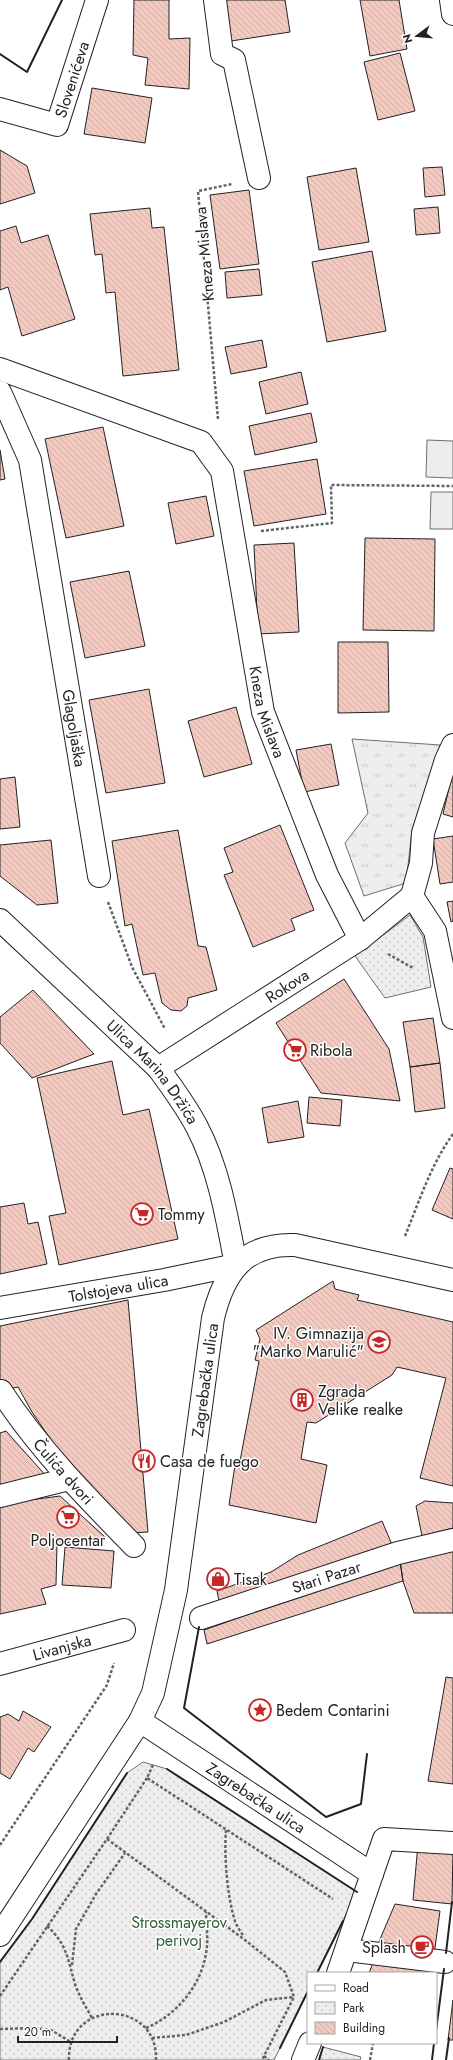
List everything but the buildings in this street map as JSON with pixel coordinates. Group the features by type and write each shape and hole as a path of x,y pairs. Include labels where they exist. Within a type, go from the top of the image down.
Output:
{"street":[{"name":"Slovenićeva","path":"0,109 57,125 97,0"},
{"path":"215,0 222,54 234,60 259,178"},
{"path":"451,0 453,14"},
{"name":"Kneza Mislava","path":"0,369 200,442 222,471 263,712 328,875 360,939"},
{"name":"Glagoljaška","path":"0,392 30,460 99,876"},
{"path":"453,745 446,760 423,833 421,863 412,896 435,931 453,1018"},
{"name":"Rokova","path":"158,1068 360,939 412,896"},
{"name":"Ulica Marina Držića","path":"0,920 158,1068 174,1089 197,1128 214,1169 230,1229 236,1265"},
{"name":"Zagrebačka ulica","path":"0,1935 140,1721 153,1692 176,1590 213,1318 218,1297 236,1265 250,1254 264,1247 278,1244 295,1245 453,1280"},
{"name":"Tolstojeva ulica","path":"0,1308 164,1280 236,1265"},
{"name":"Čulića dvori","path":"1,1391 15,1412 69,1479 134,1546"},
{"path":"0,1496 69,1479"},
{"name":"Stari Pazar","path":"201,1618 398,1553 453,1540"},
{"name":"Livanjska","path":"0,1664 124,1630"},
{"name":"Zagrebačka ulica","path":"140,1721 372,1874"},
{"path":"338,1972 384,1839 453,1844"},
{"path":"347,1950 445,1962"},
{"path":"303,2060 310,2044"}],"path":[{"name":"Kneza Mislava","path":"219,425 198,191 259,178"},
{"path":"233,534 332,523 331,485 453,486"},
{"path":"99,876 132,967 179,1054"},
{"path":"360,939 447,986"},
{"path":"405,1236 432,1172 453,1134"},
{"path":"0,1845 107,1685 124,1630"},
{"path":"0,1996 147,1778 166,1738"},
{"path":"147,1778 359,1914"},
{"path":"226,1830 225,1841 231,1899 235,1922 245,1940"},
{"path":"107,1839 245,1940 285,1972 294,1997 262,2060"},
{"path":"72,1965 76,1929 96,1894 126,1853"},
{"path":"146,2028 159,2022 175,2010 190,1992 202,1971 207,1946 206,1912"},
{"path":"47,1926 59,1939 72,1965 78,1991 92,2018"},
{"path":"152,2038 186,2035 224,2022 266,2000 294,1997"},
{"path":"69,2060 71,2042 79,2028 92,2018 110,2013 129,2016 146,2028 152,2038 156,2052 156,2060"},
{"path":"0,2029 34,2028 51,2030 71,2042"},
{"path":"370,2060 373,2044"},
{"path":"264,2056 269,2060"}],"green space":[{"path":"352,739 440,745 412,830 406,883 364,896 345,843 368,813"},
{"path":"410,915 423,937 431,987 385,998 355,956"},
{"name":"Strossmayerov perivoj","path":"143,1762 167,1769 357,1892 317,1972 307,1972 307,1993 274,2060 0,2060 0,1962 32,1919 127,1773"},
{"path":"323,2047 361,2057 360,2060 319,2060"}],"shaded area":[{"path":"427,440 453,441 453,478 426,477"},
{"path":"431,492 453,492 453,529 430,529"}],"wall":[{"path":"0,54 27,72 62,0"},
{"path":"199,1627 184,1708 326,1817 361,1804 367,1754"},
{"path":"167,1769 357,1892"},
{"path":"0,1962 32,1919 127,1773"},
{"path":"446,1953 452,1902"},
{"path":"318,1972 343,1921"},
{"path":"437,2023 444,1969"},
{"path":"280,2048 307,1993"},
{"path":"446,2060 449,2038"},
{"path":"432,2060 434,2044"},
{"path":"319,2060 323,2047"}],"place":[{"name":"Ribola","path":"295,1050"},
{"name":"Tommy","path":"142,1214"},
{"name":"IV. Gimnazija \"Marko Marulić\"","path":"379,1342"},
{"name":"Zgrada Velike realke","path":"302,1400"},
{"name":"Casa de fuego","path":"144,1461"},
{"name":"Poljocentar","path":"68,1517"},
{"name":"Tisak","path":"218,1579"},
{"name":"Bedem Contarini","path":"260,1710"},
{"name":"Splash","path":"422,1947"}]}
